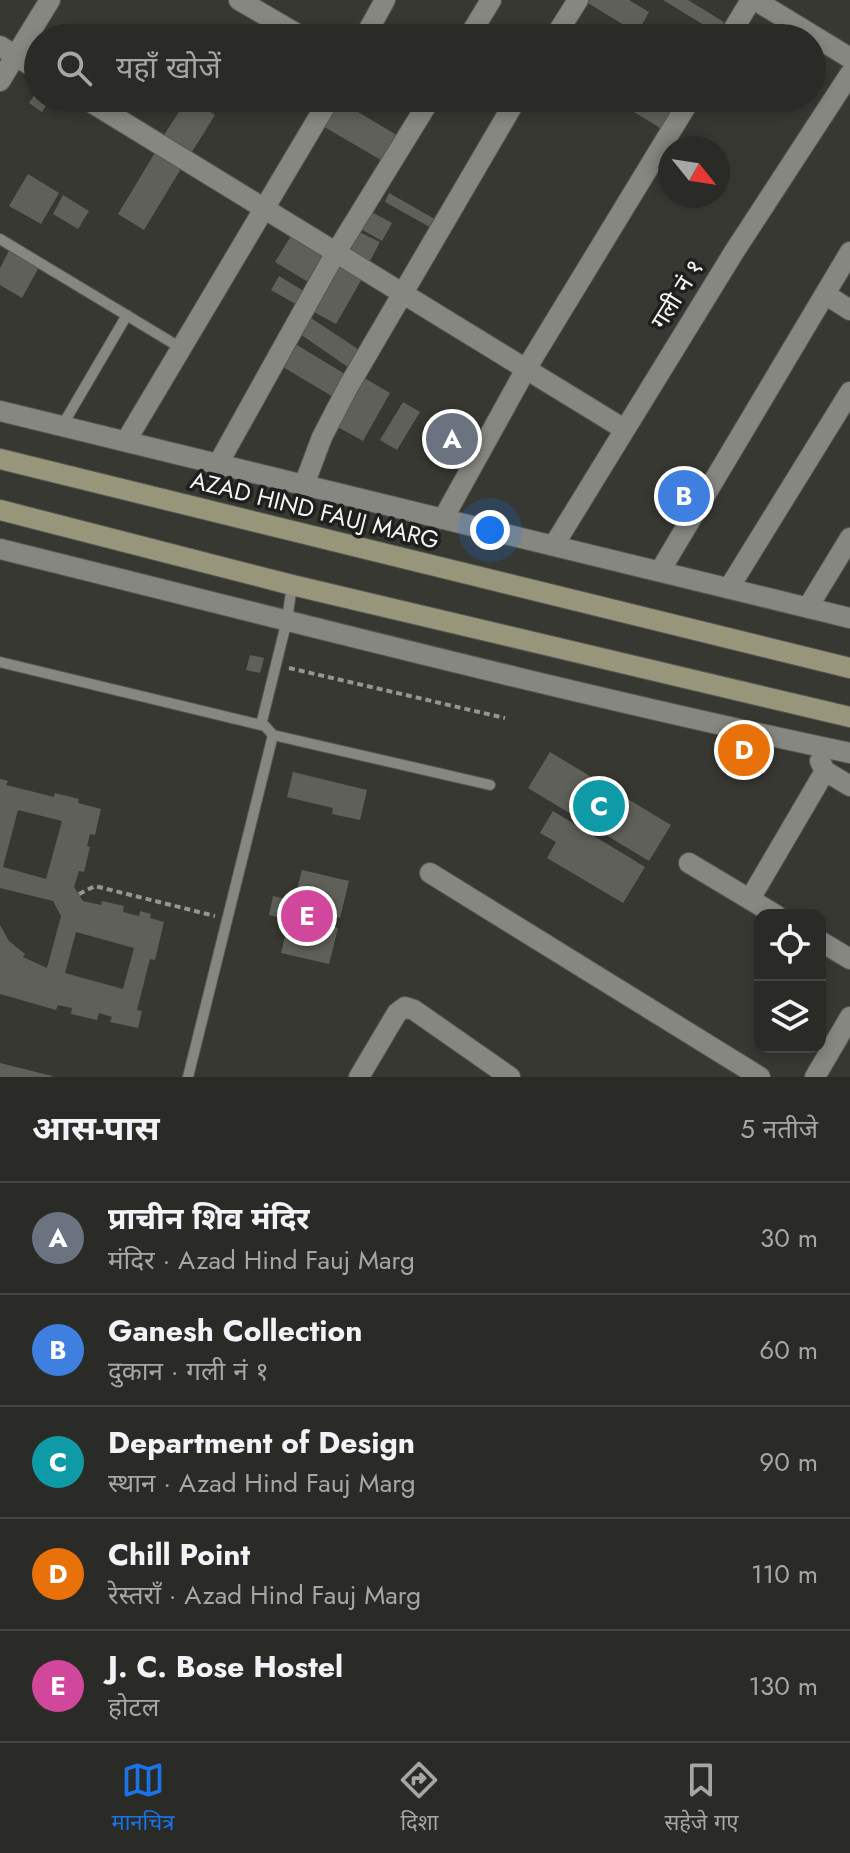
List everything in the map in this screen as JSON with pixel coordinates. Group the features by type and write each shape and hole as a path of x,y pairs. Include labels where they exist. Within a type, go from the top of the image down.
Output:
{"main road":[{"name":"AZAD HIND FAUJ MARG","path":"0,459 850,668"},
{"path":"0,510 292,585 850,717"}],"street":[{"path":"30,24 50,0"},
{"path":"239,0 280,24"},
{"path":"372,24 385,0"},
{"path":"476,24 491,0"},
{"path":"563,24 578,0"},
{"path":"737,24 753,0 793,24"},
{"path":"0,81 7,51 24,31"},
{"path":"826,44 850,58"},
{"name":"गली नं १","path":"826,111 850,74"},
{"path":"107,112 624,429"},
{"path":"126,441 322,112"},
{"path":"218,464 337,254 423,112"},
{"path":"304,485 322,437 401,294 509,112"},
{"path":"443,519 526,369 682,112"},
{"name":"गली नं १","path":"554,545 734,252 825,112"},
{"path":"660,571 850,252"},
{"path":"825,294 850,310"},
{"path":"729,588 850,392"},
{"path":"0,411 850,618"},
{"path":"808,607 850,538"},
{"path":"0,549 850,753"},
{"path":"813,745 825,771 850,786"},
{"path":"750,899 825,771"},
{"path":"689,863 766,909"},
{"path":"430,873 760,1077"},
{"path":"826,945 850,959"},
{"path":"359,1077 397,1013 405,1007 414,1010 510,1077"},
{"path":"815,1077 850,1017"}],"lane":[{"path":"0,239 181,348"},
{"path":"62,426 127,315"},
{"path":"261,725 287,620 292,585"},
{"path":"0,662 261,725 271,730 273,735 188,1077"},
{"path":"273,735 490,785"}],"path":[{"path":"276,665 505,718"},
{"path":"79,894 95,886 228,919"}],"building":[{"path":"583,0 629,0 649,12 642,24 622,24"},
{"path":"663,0 688,0 724,22 702,24"},
{"path":"179,112 210,112 215,115 190,155 162,138"},
{"path":"328,112 358,112 400,137 386,163 321,125"},
{"path":"634,112 670,112 675,115 665,131"},
{"path":"156,151 182,167 144,230 118,214"},
{"path":"28,174 59,193 41,224 9,206"},
{"path":"389,193 440,222 435,230 385,202"},
{"path":"63,195 89,211 78,229 53,214"},
{"path":"368,210 392,223 382,241 359,228"},
{"path":"294,231 327,251 308,282 275,262"},
{"path":"357,231 380,242 370,261 347,250"},
{"path":"9,251 39,267 22,298 0,285 0,268"},
{"path":"340,264 363,277 336,324 314,312"},
{"path":"279,276 312,296 304,309 271,290"},
{"path":"311,318 364,353 352,370 300,334"},
{"path":"297,345 348,376 335,398 283,367"},
{"path":"361,376 390,393 363,441 334,425"},
{"path":"403,402 420,412 397,450 380,440"},
{"path":"250,655 264,658 260,673 246,670"},
{"path":"550,752 671,825 649,861 528,788"},
{"path":"293,772 367,790 360,820 332,814 333,808 287,797"},
{"path":"0,779 8,781 6,785 54,797 55,793 79,799 78,803 101,809 95,835 90,834 84,872 79,871 74,887 83,901 124,906 123,912 139,916 140,911 164,922 155,960 150,959 137,1010 142,1011 138,1028 110,1022 112,1017 99,1013 97,1020 71,1014 72,1008 58,1005 56,1010 0,994 0,925 9,941 25,954 23,957 47,968 61,916 53,901 0,888","holes":["18,810 62,821 46,879 3,867","76,932 134,948 123,989 65,973"]},
{"path":"553,811 645,867 623,903 547,858 556,842 540,833"},
{"path":"302,870 349,881 340,918 336,917 334,927 338,928 329,964 281,953 289,920 269,915 273,896 294,901"},
{"path":"0,1063 52,1076 52,1077 0,1077"}],"place":[{"name":"प्राचीन शिव मंदिर","path":"452,439"},
{"name":"Ganesh Collection","path":"684,496"},
{"name":"Chill Point","path":"744,750"},
{"name":"Department of Design","path":"599,806"},
{"name":"J. C. Bose Hostel","path":"307,916"}]}
